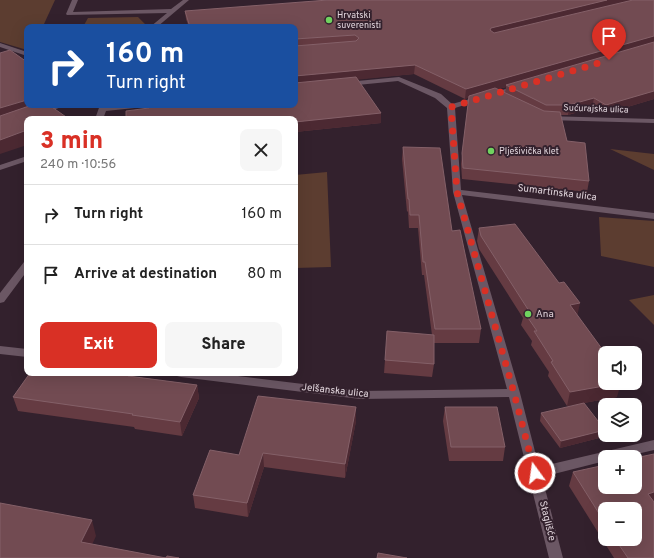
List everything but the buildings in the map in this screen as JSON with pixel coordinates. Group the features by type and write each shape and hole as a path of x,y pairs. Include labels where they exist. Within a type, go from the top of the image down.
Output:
{"street":[{"path":"75,0 69,14 172,11"},
{"path":"157,24 186,0"},
{"path":"0,45 24,52"},
{"path":"13,57 24,54"},
{"path":"334,86 399,79 438,96 451,107 525,85"},
{"path":"495,94 508,101"},
{"name":"Staglišće","path":"451,107 457,192 514,393 556,558"},
{"path":"35,115 55,108"},
{"name":"Sućurajska ulica","path":"543,118 654,121"},
{"path":"0,168 24,159"},
{"name":"Sumartinska ulica","path":"457,192 654,216"},
{"path":"0,300 24,268"},
{"path":"0,350 24,353"},
{"name":"Jelšanska ulica","path":"205,376 360,395 514,393"},
{"path":"535,473 654,445"}],"shaded area":[{"path":"0,0 55,0 44,24 24,24 24,49 0,42"},
{"path":"138,17 145,24 85,24 88,18"},
{"path":"610,149 654,154 654,170"},
{"path":"327,172 331,267 298,268 298,175"},
{"path":"599,217 654,221 654,267 601,256"},
{"path":"654,295 654,325 629,300"}],"place":[{"name":"Hrvatski suverenisti","path":"329,20"},
{"name":"Plješivička klet","path":"491,151"},
{"name":"Ana","path":"528,314"}],"route":[{"path":"535,473 457,192 451,107 609,60"}]}
